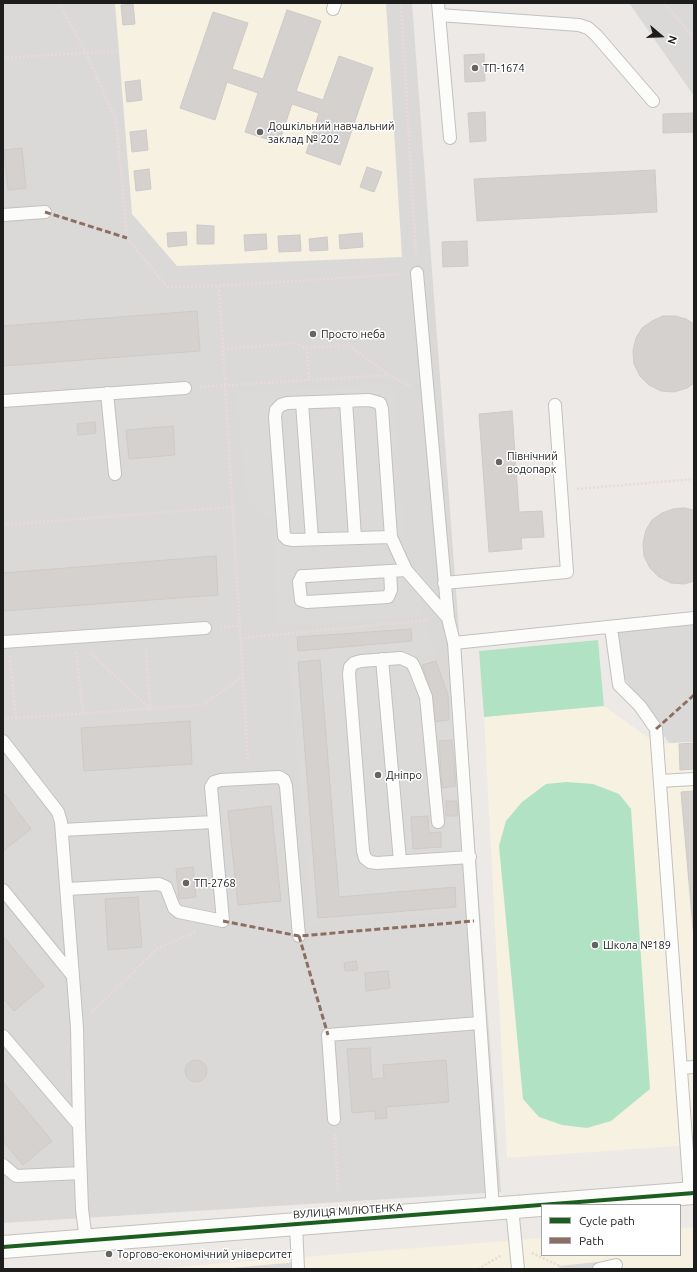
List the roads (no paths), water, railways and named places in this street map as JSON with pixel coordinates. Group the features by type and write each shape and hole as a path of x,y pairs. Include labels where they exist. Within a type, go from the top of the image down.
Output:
{"street":[{"name":"ВУЛИЦЯ МІЛЮТЕНКА","path":"574,1204 610,1202 692,1193"},
{"name":"ВУЛИЦЯ МІЛЮТЕНКА","path":"3,1247 541,1206"}],"lane":[{"path":"450,138 439,9 579,25 588,28 596,35 653,101"},
{"path":"3,215 45,212"},
{"path":"417,273 444,583 448,618 454,643 470,857 480,1023 502,1208 518,1269"},
{"path":"3,401 186,388"},
{"path":"108,393 115,474"},
{"path":"391,537 287,539 283,531 275,417 276,410 281,405 346,401 375,401 380,403 382,409 391,537 406,570 448,618"},
{"path":"346,401 355,538"},
{"path":"302,403 312,539"},
{"path":"444,583 567,572 555,405"},
{"path":"390,571 391,590 388,597 307,602 301,600 300,582 302,576 406,570"},
{"path":"454,643 611,628 694,618"},
{"path":"6,642 205,628"},
{"path":"611,628 619,686 640,706 656,729 681,1068 692,1193"},
{"path":"438,822 426,697 412,663 401,658 354,663 350,667 349,674 363,851 365,858 370,862 377,863 470,857"},
{"path":"382,659 400,861"},
{"path":"3,741 58,812 62,830 77,1028 78,1125 86,1240"},
{"path":"67,889 159,884 166,887 174,908 179,912 223,922 210,794 211,787 214,782 249,778 279,777 284,780 286,786 299,936"},
{"path":"660,782 694,779"},
{"path":"62,830 213,822"},
{"path":"3,890 73,976"},
{"path":"334,1119 328,1035 480,1023"},
{"path":"3,1036 78,1125"},
{"path":"681,1068 694,1066"},
{"path":"3,1165 16,1176 81,1172"},
{"path":"296,1224 298,1269"},
{"path":"599,1269 616,1263"}],"place":[{"name":"ТП-1674","path":"475,68"},
{"name":"Дошкільний навчальний заклад № 202","path":"260,132"},
{"name":"Просто неба","path":"313,334"},
{"name":"Північний водопарк","path":"499,462"},
{"name":"Дніпро","path":"378,775"},
{"name":"ТП-2768","path":"186,883"},
{"name":"Школа №189","path":"595,945"},
{"name":"Торгово-економічний університет","path":"109,1254"}]}
